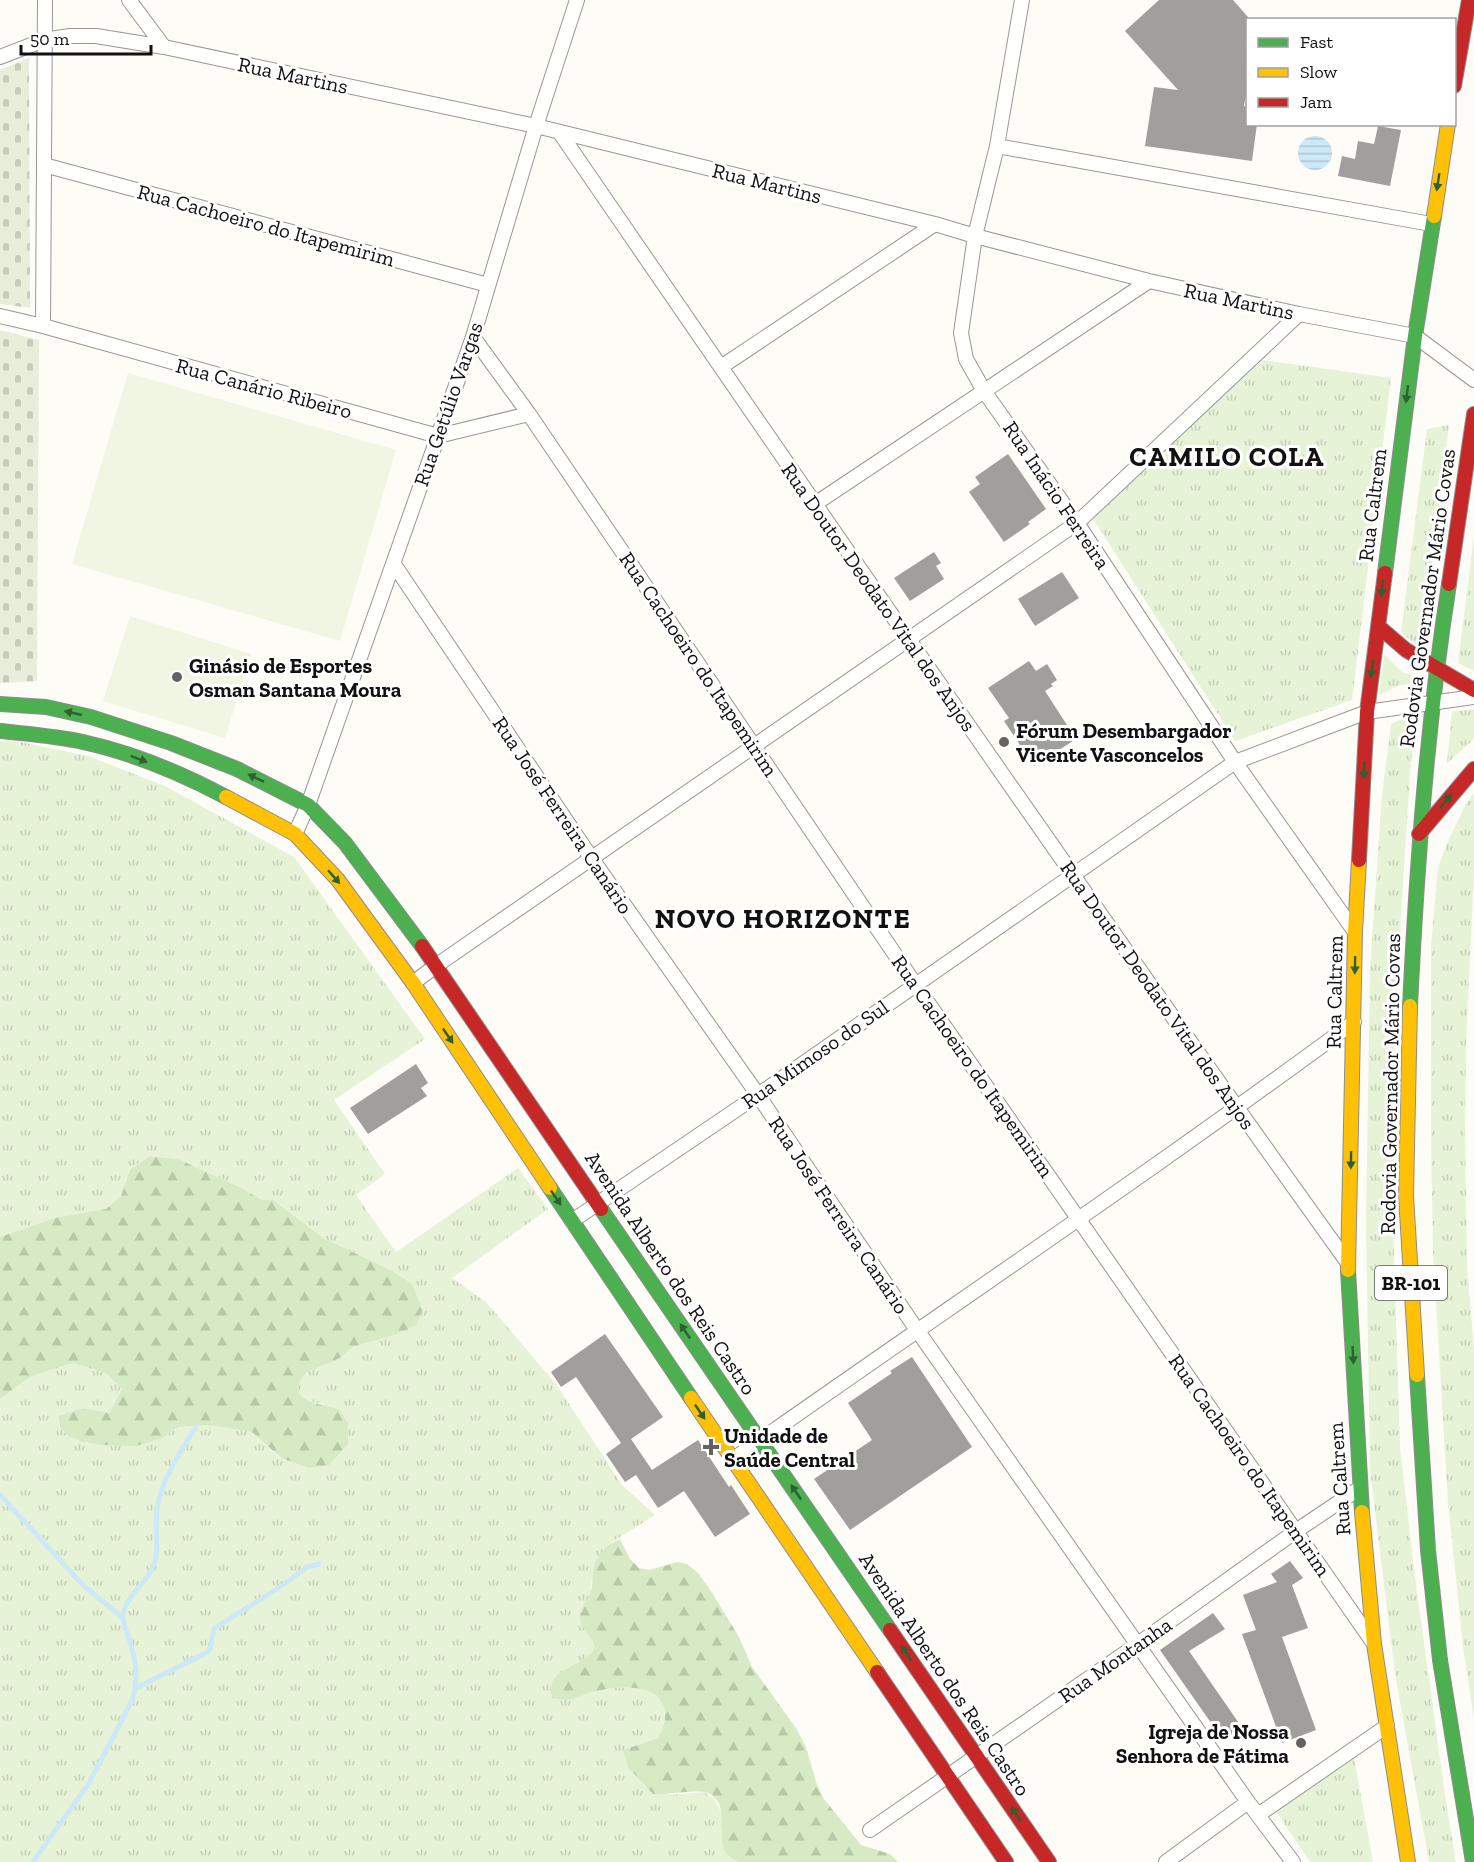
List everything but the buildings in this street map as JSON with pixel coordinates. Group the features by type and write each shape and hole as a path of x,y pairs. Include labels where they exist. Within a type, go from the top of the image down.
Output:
{"main road":[{"path":"1456,80 1469,0"},
{"name":"Rua Caltrem","path":"1408,1862 1374,1644 1359,1488 1348,1263 1355,932 1366,712 1415,336 1448,126"},
{"name":"Rodovia Governador Mário Covas","path":"1473,1862 1440,1660 1428,1550 1406,1197 1410,1005 1419,834 1436,667 1474,414"},
{"path":"1378,626 1406,650 1474,690"},
{"name":"Avenida Alberto dos Reis Castro","path":"0,704 46,707 91,717 171,743 237,769 308,805 345,843 437,965 1049,1862"},
{"path":"0,732 81,741 123,752 195,780 295,834 338,880 413,983 732,1460 1006,1862"},
{"path":"1419,834 1474,769"}],"street":[{"path":"43,326 45,0"},
{"path":"129,0 164,47"},
{"name":"Rua Getúlio Vargas","path":"295,834 308,805 473,337 536,126 577,0"},
{"name":"Rua Inácio Ferreira","path":"1022,0 997,146 975,237 961,333 966,359 984,391 1077,523 1235,762 1355,932"},
{"name":"Rua Martins","path":"0,57 44,40 70,36 96,36 164,47 536,126 935,224 975,237 1149,281 1299,314 1415,336 1474,381"},
{"name":"Rua Doutor Deodato Vital dos Anjos","path":"560,133 907,640 1348,1263"},
{"path":"997,146 1431,224"},
{"name":"Rua Cachoeiro do Itapemirim","path":"44,165 488,285"},
{"path":"721,367 935,224"},
{"path":"816,504 1149,281"},
{"path":"413,983 1077,523 1299,314"},
{"name":"Rua Canário Ribeiro","path":"0,316 438,436 529,414"},
{"name":"Rua Cachoeiro do Itapemirim","path":"473,337 529,414 915,984 1374,1644"},
{"name":"Rua José Ferreira Canário","path":"393,562 592,859 758,1095 917,1330 1248,1802 1293,1862"},
{"name":"Rua Mimoso do Sul","path":"572,1221 758,1095 1235,762 1366,712 1474,697"},
{"path":"732,1460 1237,1109 1354,1022"},
{"name":"Rua Montanha","path":"870,1830 1359,1488"},
{"path":"1258,1815 1387,1726"},
{"path":"1166,1862 1248,1802"}],"green space":[{"path":"29,58 30,308 0,304 0,70"},
{"path":"0,330 39,340 37,681 0,683"},
{"path":"1263,360 1391,378 1352,700 1235,741 1092,517"},
{"path":"128,373 396,450 340,641 72,564"},
{"path":"1449,425 1422,645 1417,646 1401,632 1427,429"},
{"path":"1474,535 1474,671 1458,663"},
{"name":"Ginásio de Esportes Osman Santana Moura","path":"130,616 251,654 225,738 103,701"},
{"path":"1384,654 1402,672 1418,678 1418,682 1398,686 1379,695"},
{"path":"1474,709 1474,739 1447,763 1452,712"},
{"path":"1402,719 1412,719 1417,723 1411,760 1394,1076 1393,1222 1400,1447 1415,1577 1456,1862 1429,1862 1395,1674 1370,1470 1366,1222 1370,970 1382,795 1391,724"},
{"path":"0,741 21,742 88,756 165,786 294,857 425,1039 334,1100 385,1174 356,1195 396,1252 518,1168 548,1209 452,1278 486,1302 556,1384 622,1485 655,1515 612,1542 592,1578 590,1593 595,1647 590,1654 559,1674 551,1688 552,1698 626,1687 645,1689 659,1697 665,1716 658,1738 623,1750 669,1795 704,1792 715,1800 722,1814 721,1835 729,1857 737,1862 0,1862 0,1399 32,1376 73,1363 106,1373 122,1389 109,1413 83,1408 58,1416 60,1427 68,1436 82,1442 102,1445 163,1438 179,1427 210,1425 252,1432 281,1459 325,1404 310,1401 298,1391 300,1381 307,1372 339,1358 353,1347 397,1334 417,1325 343,1249 325,1239 273,1200 262,1200 242,1188 178,1159 150,1156 130,1168 121,1196 106,1209 54,1218 0,1237"},
{"path":"1474,793 1474,875 1466,1042 1465,1130 1467,1267 1474,1348 1474,1720 1463,1646 1448,1502 1433,1252 1431,946 1438,867 1467,802"},
{"path":"150,1156 178,1159 242,1188 262,1200 273,1200 325,1239 392,1271 412,1284 422,1309 417,1325 397,1334 353,1347 340,1358 307,1372 300,1381 298,1391 301,1396 311,1402 340,1410 348,1424 348,1444 329,1465 309,1468 281,1458 252,1432 210,1425 179,1427 163,1438 136,1446 82,1442 68,1436 60,1427 58,1416 83,1408 109,1413 122,1389 106,1373 73,1363 32,1376 0,1399 0,1237 54,1218 106,1209 121,1196 130,1169"},
{"path":"620,1539 630,1559 639,1568 649,1570 678,1562 687,1564 698,1573 739,1637 752,1667 796,1728 806,1747 817,1785 824,1799 861,1845 890,1854 898,1862 737,1862 724,1849 721,1809 713,1796 704,1792 653,1794 628,1767 623,1750 658,1738 662,1730 665,1712 657,1696 641,1689 621,1688 593,1692 573,1699 552,1698 551,1687 559,1673 590,1654 595,1647 581,1623 581,1612 591,1591 595,1562 609,1545"},
{"path":"1354,1758 1373,1862 1310,1862 1275,1810"}],"water":[{"path":"1315,136 1327,141 1332,153 1327,165 1315,170 1303,165 1298,153 1303,141"}],"waterway":[{"path":"33,1862 89,1783 132,1701 136,1669 123,1621 124,1609 149,1575 155,1562 156,1517 159,1499 172,1467 196,1427"},
{"path":"0,1495 84,1586 123,1618"},
{"path":"136,1688 208,1652 215,1628 307,1567 319,1564"}],"traffic: fast":[{"path":"1385,573 1415,336 1434,216"},
{"path":"1410,1006 1424,794 1449,584"},
{"path":"0,704 46,707 91,717 171,743 237,769 308,805 345,843 422,946"},
{"path":"0,731 73,740 120,752 174,772 226,797"},
{"path":"550,1188 691,1398"},
{"path":"601,1209 890,1630"},
{"path":"1348,1270 1362,1512"},
{"path":"1417,1375 1428,1550 1440,1660 1473,1862"}],"traffic: slow":[{"path":"1434,216 1448,126"},
{"path":"226,797 295,834 338,880 413,983 550,1188"},
{"path":"1348,1270 1355,932 1359,860"},
{"path":"1410,1006 1406,1196 1417,1375"},
{"path":"691,1398 877,1672"},
{"path":"1362,1512 1374,1644 1408,1862"}],"traffic: jam":[{"path":"1456,75 1469,0"},
{"path":"1449,584 1474,414"},
{"path":"1359,860 1367,712 1385,573"},
{"path":"1378,626 1406,650 1474,690"},
{"path":"1419,834 1474,769"},
{"path":"422,946 601,1209"},
{"path":"890,1630 1049,1862"},
{"path":"877,1672 1006,1862"}],"place":[{"name":"Ginásio de Esportes Osman Santana Moura","path":"177,677"},
{"name":"Fórum Desembargador Vicente Vasconcelos","path":"1004,742"},
{"name":"Unidade de Saúde Central","path":"711,1447"},
{"name":"Igreja de Nossa Senhora de Fátima","path":"1301,1743"}],"district":[{"name":"CAMILO COLA","path":"1227,457"},
{"name":"NOVO HORIZONTE","path":"783,919"}]}
